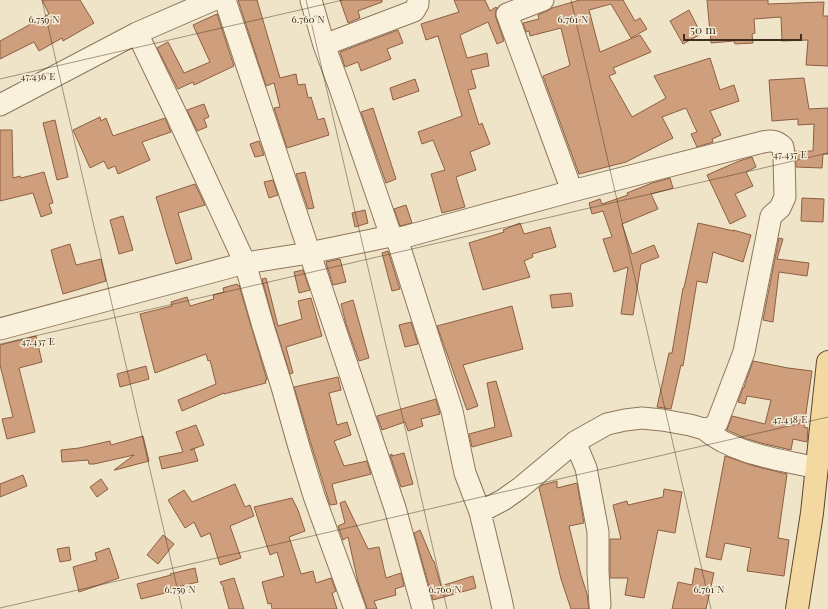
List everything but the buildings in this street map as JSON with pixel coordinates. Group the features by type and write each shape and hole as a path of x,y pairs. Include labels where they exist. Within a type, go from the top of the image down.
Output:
{"main road":[{"path":"798,609 812,513 828,362"}],"street":[{"path":"0,105 137,33 213,0"},
{"path":"225,0 395,508 423,609"},
{"path":"311,0 324,45 394,238 452,411 465,473 480,512 503,609"},
{"path":"324,45 414,11 418,4 418,0"},
{"path":"543,0 504,7 572,191"},
{"path":"137,33 245,263 305,468 355,609"},
{"path":"0,329 245,263 394,238 771,140 779,143 783,147 785,197 780,208 771,216 744,352 717,423 711,428 704,429"},
{"path":"480,512 503,500 520,488 575,442 607,424 625,420 642,418 690,425 704,429 734,447 756,454 817,468"},
{"path":"575,442 586,468 598,532 600,604"}]}
